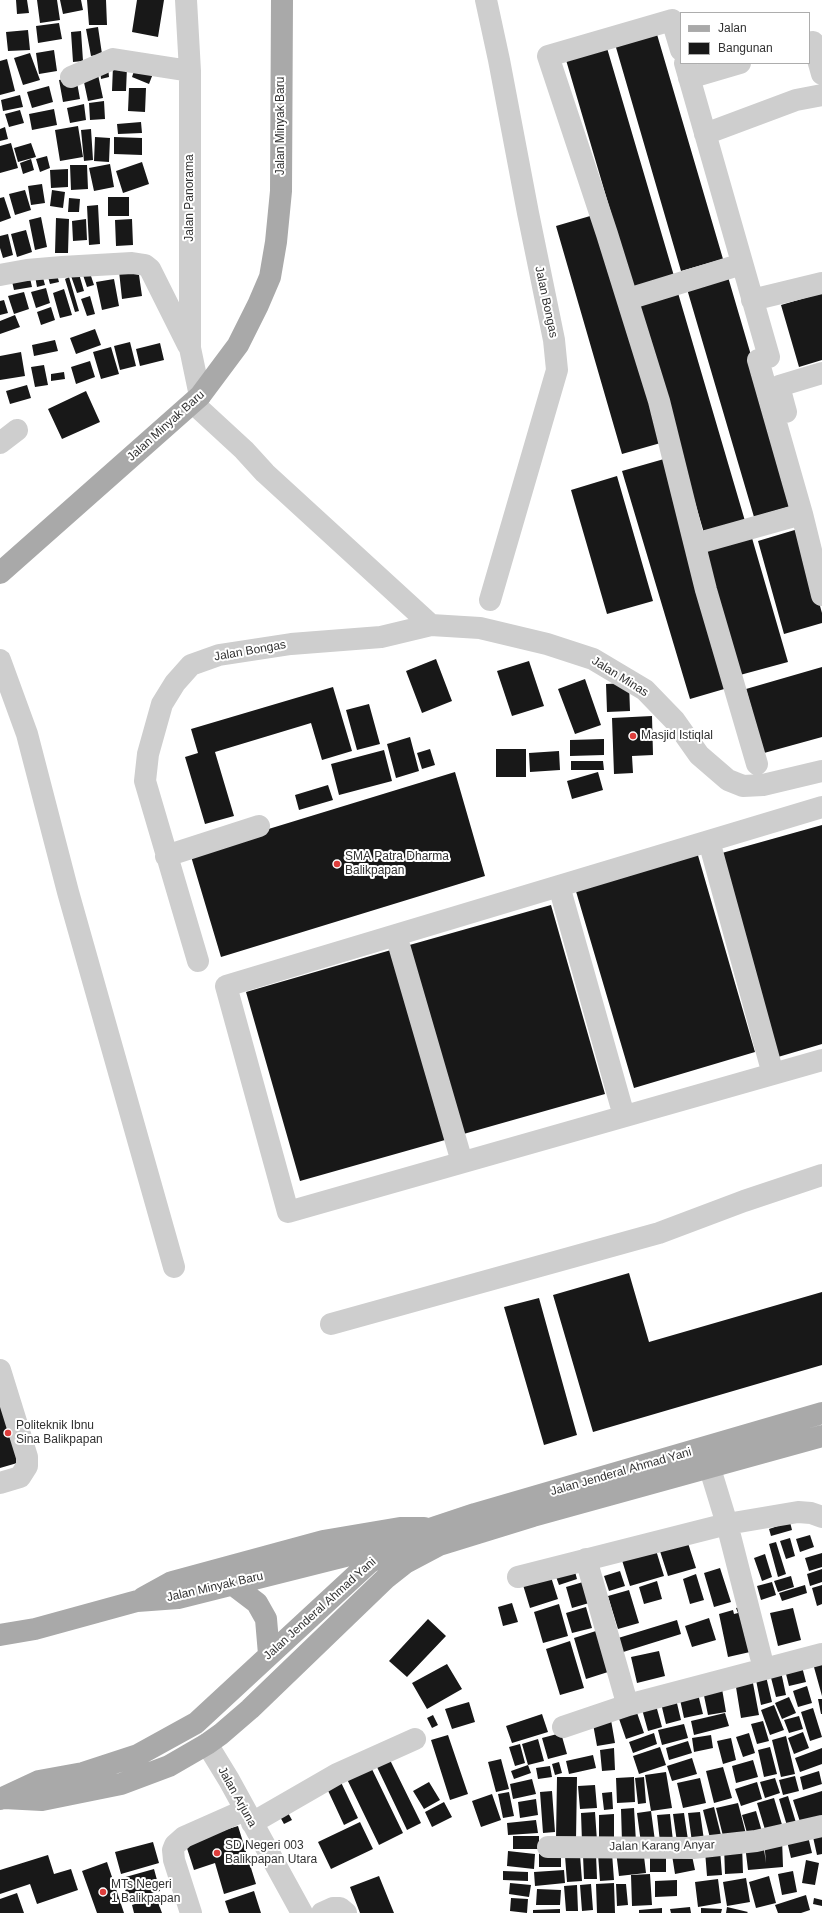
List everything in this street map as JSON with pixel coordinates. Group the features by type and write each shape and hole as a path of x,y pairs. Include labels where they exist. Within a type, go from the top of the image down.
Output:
{"main road":[{"name":"Jalan Minyak Baru","path":"0,573 197,400 238,345 258,305 270,277 276,242 281,191 282,0"},
{"name":"Jalan Jenderal Ahmad Yani","path":"2,1798 42,1800 121,1784 168,1766 207,1744 250,1709 386,1578 405,1563 430,1550 462,1537 651,1473 706,1457 822,1413"},
{"name":"Jalan Jenderal Ahmad Yani","path":"706,1457 822,1436"},
{"name":"Jalan Jenderal Ahmad Yani","path":"2,1798 39,1781 83,1773 138,1755 196,1723 369,1563 398,1545 433,1528 474,1514 651,1473"},
{"path":"137,1601 172,1582 323,1542 400,1528 433,1528"},
{"name":"Jalan Minyak Baru","path":"0,1635 35,1630 137,1601 178,1598 369,1550 398,1545 430,1550"},
{"path":"232,1584 257,1604 266,1619 269,1654"}],"street":[{"name":"Jalan Panorama","path":"186,0 190,71 190,348 197,400"},
{"name":"Jalan Bongas","path":"486,0 500,60 528,214 554,340 557,370 490,600"},
{"path":"680,47 672,20 548,56 628,299 659,401 706,590 757,764"},
{"path":"810,43 813,42 822,74"},
{"path":"71,77 113,59 190,71"},
{"path":"732,64 687,70 768,357 758,360 802,514 822,595"},
{"path":"705,134 796,100 822,94"},
{"path":"0,275 27,270 62,267 132,263 145,266 150,269 190,348"},
{"path":"628,299 742,264"},
{"path":"752,300 822,283"},
{"path":"822,373 779,386 822,545"},
{"path":"197,400 265,473 431,625"},
{"path":"695,544 802,514"},
{"name":"Jalan Bongas","path":"198,961 145,781 148,754 162,704 175,683 190,665 219,655 291,644 381,637 431,625 480,628"},
{"name":"Jalan Minas","path":"480,628 547,644 593,658 645,690 675,721 699,755 728,780 743,786 762,785 822,771"},
{"path":"0,660 26,734 70,899 174,1267"},
{"path":"822,807 226,986 288,1212 822,1060"},
{"path":"166,856 259,826"},
{"path":"709,841 773,1074"},
{"path":"559,886 624,1116"},
{"path":"396,934 462,1162"},
{"path":"331,1324 659,1233 822,1174"},
{"path":"0,1370 27,1457 28,1466 20,1477 0,1483"},
{"path":"706,1457 726,1520 762,1661"},
{"path":"518,1577 586,1560 726,1520 798,1512 811,1513 822,1517"},
{"path":"586,1560 625,1696"},
{"path":"563,1727 628,1705 822,1654"},
{"path":"191,1913 174,1860 173,1850 175,1845 184,1837 241,1803 337,1774 415,1739"},
{"name":"Jalan Arjuna","path":"207,1744 302,1913"},
{"name":"Jalan Karang Anyar","path":"548,1847 693,1848 756,1841 822,1826"},
{"path":"322,1913 334,1908 340,1908 346,1913"}],"building":[{"path":"16,0 27,0 29,13 17,14"},
{"path":"37,0 57,0 60,20 40,23"},
{"path":"60,0 81,0 83,10 63,14"},
{"path":"87,0 106,0 107,25 89,25"},
{"path":"137,0 164,0 158,37 132,32"},
{"path":"59,23 62,39 38,43 36,26"},
{"path":"98,27 102,54 91,56 86,29"},
{"path":"28,30 30,50 8,51 6,32"},
{"path":"81,31 83,61 73,62 71,32"},
{"path":"656,31 723,259 681,271 615,44"},
{"path":"607,48 674,276 633,288 566,60"},
{"path":"54,50 57,71 39,74 36,53"},
{"path":"30,53 40,80 23,85 14,58"},
{"path":"7,59 15,91 0,95 0,61"},
{"path":"136,65 154,71 149,84 132,77"},
{"path":"113,66 127,67 126,91 112,91"},
{"path":"108,67 109,77 101,79 100,68"},
{"path":"97,70 103,98 88,101 82,73"},
{"path":"76,77 80,99 63,102 59,80"},
{"path":"49,86 53,102 32,108 27,92"},
{"path":"129,88 146,88 145,112 128,111"},
{"path":"20,95 23,107 3,111 1,100"},
{"path":"104,101 105,119 90,120 89,103"},
{"path":"84,104 86,120 70,123 67,108"},
{"path":"54,109 57,125 32,130 29,114"},
{"path":"20,110 24,123 9,127 5,114"},
{"path":"141,122 142,133 118,134 117,124"},
{"path":"78,126 83,157 60,161 55,130"},
{"path":"5,127 8,139 0,141 0,129"},
{"path":"91,129 93,160 84,161 81,130"},
{"path":"95,137 110,138 109,162 94,161"},
{"path":"114,137 142,138 142,155 114,154"},
{"path":"11,143 18,168 0,173 0,146"},
{"path":"31,143 36,157 18,162 14,148"},
{"path":"47,156 50,168 40,172 36,159"},
{"path":"31,159 34,170 23,174 20,163"},
{"path":"142,162 149,184 123,193 116,171"},
{"path":"110,164 114,187 94,191 89,168"},
{"path":"70,165 87,165 88,189 71,190"},
{"path":"68,169 68,187 51,188 50,170"},
{"path":"42,184 45,203 31,205 28,186"},
{"path":"25,190 31,210 15,215 9,194"},
{"path":"52,190 65,192 63,208 50,206"},
{"path":"4,197 11,218 0,222 0,198"},
{"path":"108,197 129,197 129,216 108,216"},
{"path":"69,198 80,199 79,212 68,212"},
{"path":"98,205 100,244 89,245 87,206"},
{"path":"597,214 664,442 622,454 556,226"},
{"path":"41,217 47,247 35,250 29,220"},
{"path":"56,218 69,219 68,253 55,253"},
{"path":"86,219 87,240 73,241 72,221"},
{"path":"132,219 133,245 116,246 115,220"},
{"path":"26,230 32,252 17,257 11,234"},
{"path":"8,234 13,255 3,258 0,248 0,236"},
{"path":"138,268 142,296 122,299 119,271"},
{"path":"89,270 94,285 87,287 82,272"},
{"path":"56,271 59,282 50,284 47,273"},
{"path":"29,274 32,287 14,290 11,277"},
{"path":"42,274 45,285 37,287 35,276"},
{"path":"79,274 84,291 77,293 71,276"},
{"path":"69,277 79,311 75,312 65,279"},
{"path":"728,277 795,505 754,517 687,289"},
{"path":"114,279 119,306 102,310 96,282"},
{"path":"46,288 50,303 36,308 31,292"},
{"path":"64,289 72,315 60,318 53,293"},
{"path":"24,292 29,309 14,314 8,296"},
{"path":"678,293 745,521 704,533 637,305"},
{"path":"822,293 822,360 799,367 781,305"},
{"path":"90,296 95,314 87,316 81,299"},
{"path":"4,300 8,313 0,315 0,301"},
{"path":"51,307 55,320 41,325 37,312"},
{"path":"15,315 20,327 0,334 0,321"},
{"path":"95,329 101,345 76,354 70,338"},
{"path":"55,340 58,351 34,356 32,345"},
{"path":"130,342 136,366 120,370 114,346"},
{"path":"160,343 164,360 140,366 136,349"},
{"path":"111,347 119,374 101,379 93,352"},
{"path":"21,352 25,376 0,380 0,356"},
{"path":"90,361 95,377 76,384 71,367"},
{"path":"44,365 48,385 35,387 31,367"},
{"path":"64,372 65,379 51,381 51,374"},
{"path":"27,385 31,398 10,404 6,391"},
{"path":"86,391 100,422 62,439 48,409"},
{"path":"664,459 731,687 690,699 622,471"},
{"path":"617,476 653,601 607,614 571,490"},
{"path":"798,529 822,613 822,623 784,634 758,541"},
{"path":"752,538 788,662 740,675 704,551"},
{"path":"436,659 452,701 422,713 406,671"},
{"path":"529,661 544,706 512,716 497,671"},
{"path":"822,667 822,737 764,753 746,689"},
{"path":"585,679 601,725 575,734 558,689"},
{"path":"629,683 630,711 607,712 606,684"},
{"path":"333,687 352,751 322,760 311,723 215,752 234,816 205,824 185,757 198,753 191,729"},
{"path":"369,704 380,744 357,750 346,710"},
{"name":"Masjid Istiqlal","path":"652,716 653,755 632,756 633,773 614,774 612,718"},
{"path":"410,737 419,771 396,778 387,744"},
{"path":"604,739 604,755 570,756 570,740"},
{"path":"430,749 435,765 422,769 417,753"},
{"path":"496,749 526,749 526,777 496,777"},
{"path":"384,750 392,781 339,795 331,764"},
{"path":"559,751 560,770 530,772 529,753"},
{"path":"571,761 603,761 604,770 571,770"},
{"name":"SMA Patra Dharma Balikpapan","path":"455,772 485,876 221,957 190,853"},
{"path":"598,772 603,790 572,799 567,781"},
{"path":"328,785 333,800 299,810 295,795"},
{"path":"822,825 822,1044 778,1057 722,853"},
{"path":"697,852 755,1052 634,1088 575,888"},
{"path":"551,905 605,1094 460,1135 406,946"},
{"path":"391,950 445,1140 300,1181 246,992"},
{"path":"629,1273 649,1342 822,1292 822,1365 593,1432 553,1295"},
{"path":"539,1298 577,1435 544,1445 504,1307"},
{"name":"Politeknik Ibnu Sina Balikpapan","path":"0,1405 24,1461 0,1468"},
{"path":"790,1522 792,1530 771,1536 769,1529"},
{"path":"810,1535 814,1547 800,1552 796,1539"},
{"path":"790,1538 795,1556 786,1559 780,1541"},
{"path":"687,1540 696,1568 668,1576 659,1548"},
{"path":"776,1542 786,1574 778,1577 769,1544"},
{"path":"655,1547 664,1576 630,1586 621,1557"},
{"path":"822,1553 822,1567 809,1571 805,1558"},
{"path":"765,1554 772,1577 762,1581 754,1558"},
{"path":"574,1568 577,1579 559,1585 555,1574"},
{"path":"720,1568 731,1602 714,1607 704,1573"},
{"path":"822,1569 822,1582 810,1586 807,1574"},
{"path":"620,1571 625,1586 609,1591 604,1576"},
{"path":"696,1574 704,1600 690,1604 683,1579"},
{"path":"791,1576 794,1587 778,1592 774,1581"},
{"path":"551,1577 558,1599 530,1608 523,1585"},
{"path":"657,1581 662,1599 644,1604 639,1587"},
{"path":"583,1582 589,1603 572,1608 566,1587"},
{"path":"772,1582 776,1595 761,1600 757,1586"},
{"path":"805,1585 807,1593 782,1601 779,1593"},
{"path":"822,1585 822,1604 817,1606 812,1588"},
{"path":"629,1590 639,1623 618,1629 608,1596"},
{"path":"512,1603 518,1622 503,1626 498,1607"},
{"path":"559,1604 568,1636 543,1643 534,1612"},
{"path":"745,1605 750,1652 728,1657 719,1614 733,1610 734,1614 738,1613 736,1608"},
{"path":"586,1607 592,1628 572,1633 566,1613"},
{"path":"793,1608 801,1640 778,1646 770,1613"},
{"path":"709,1618 716,1640 692,1647 685,1626"},
{"path":"428,1619 446,1636 407,1677 389,1661"},
{"path":"677,1620 681,1634 620,1653 615,1639"},
{"path":"596,1631 608,1672 586,1679 574,1638"},
{"path":"570,1641 584,1688 560,1695 546,1649"},
{"path":"659,1651 665,1676 637,1683 631,1657"},
{"path":"822,1657 822,1696 812,1660"},
{"path":"801,1663 806,1682 789,1686 784,1666"},
{"path":"447,1664 462,1689 427,1709 412,1683"},
{"path":"780,1667 786,1695 776,1697 769,1670"},
{"path":"765,1672 772,1702 761,1705 755,1675"},
{"path":"752,1678 759,1715 741,1718 735,1681"},
{"path":"721,1683 726,1712 708,1715 702,1686"},
{"path":"807,1686 812,1703 798,1707 793,1691"},
{"path":"697,1690 703,1714 684,1718 679,1695"},
{"path":"675,1695 681,1720 666,1724 660,1699"},
{"path":"789,1697 796,1713 782,1719 775,1703"},
{"path":"654,1698 662,1727 648,1731 640,1702"},
{"path":"818,1699 822,1699 822,1714 821,1714"},
{"path":"469,1702 475,1722 452,1729 445,1709"},
{"path":"774,1705 784,1730 770,1735 761,1710"},
{"path":"635,1707 644,1733 626,1739 617,1713"},
{"path":"813,1708 822,1737 810,1741 801,1712"},
{"path":"725,1713 729,1726 694,1735 691,1721"},
{"path":"542,1714 548,1732 512,1743 506,1726"},
{"path":"433,1715 438,1725 432,1728 427,1718"},
{"path":"799,1716 803,1729 789,1733 784,1720"},
{"path":"611,1720 615,1743 597,1746 593,1724"},
{"path":"763,1721 769,1741 757,1744 751,1724"},
{"path":"684,1724 688,1738 662,1745 658,1730"},
{"path":"803,1732 809,1748 794,1754 788,1738"},
{"path":"561,1733 567,1754 548,1759 542,1738"},
{"path":"654,1733 657,1744 633,1753 629,1742"},
{"path":"749,1733 755,1753 743,1757 736,1737"},
{"path":"448,1735 468,1794 450,1800 431,1740"},
{"path":"711,1735 713,1748 694,1752 692,1738"},
{"path":"786,1736 795,1774 781,1777 772,1740"},
{"path":"731,1738 736,1760 723,1764 717,1741"},
{"path":"538,1739 544,1761 528,1765 522,1744"},
{"path":"688,1741 692,1753 669,1760 666,1748"},
{"path":"520,1744 525,1763 515,1766 509,1747"},
{"path":"660,1747 666,1765 639,1774 633,1756"},
{"path":"770,1747 777,1774 764,1777 758,1750"},
{"path":"614,1748 615,1770 602,1771 600,1750"},
{"path":"822,1748 822,1764 800,1772 795,1758"},
{"path":"593,1755 596,1768 569,1774 566,1761"},
{"path":"692,1758 697,1774 672,1781 667,1766"},
{"path":"501,1759 509,1789 496,1792 488,1762"},
{"path":"390,1760 421,1823 407,1830 377,1767"},
{"path":"753,1760 758,1777 736,1783 732,1766"},
{"path":"559,1762 562,1773 555,1775 552,1764"},
{"path":"369,1763 403,1833 379,1845 345,1775"},
{"path":"528,1765 531,1773 514,1779 511,1771"},
{"path":"550,1766 552,1777 538,1779 536,1768"},
{"path":"723,1767 732,1798 714,1803 706,1771"},
{"path":"819,1771 822,1784 803,1790 800,1777"},
{"path":"666,1772 672,1808 651,1811 645,1775"},
{"path":"338,1776 358,1818 344,1825 324,1782"},
{"path":"795,1776 799,1791 783,1795 779,1780"},
{"path":"557,1777 577,1777 576,1840 556,1840"},
{"path":"634,1777 635,1802 617,1803 616,1778"},
{"path":"644,1777 646,1803 638,1804 635,1778"},
{"path":"700,1778 706,1803 683,1808 677,1783"},
{"path":"775,1778 780,1793 765,1798 760,1782"},
{"path":"532,1779 536,1794 513,1799 510,1784"},
{"path":"429,1782 440,1800 424,1809 413,1791"},
{"path":"757,1782 762,1799 741,1806 735,1789"},
{"path":"595,1785 597,1808 580,1809 578,1786"},
{"path":"552,1791 555,1832 543,1833 540,1792"},
{"path":"822,1791 822,1819 801,1825 793,1800"},
{"path":"509,1792 514,1816 503,1818 498,1794"},
{"path":"612,1792 613,1809 604,1810 602,1793"},
{"path":"492,1794 501,1820 481,1827 472,1801"},
{"path":"788,1796 797,1826 788,1829 779,1799"},
{"path":"774,1798 783,1828 766,1833 757,1803"},
{"path":"536,1799 538,1815 520,1818 518,1802"},
{"path":"444,1802 452,1817 432,1827 425,1812"},
{"path":"738,1803 746,1834 724,1840 716,1808"},
{"path":"714,1807 722,1839 711,1842 703,1810"},
{"path":"634,1808 636,1842 622,1842 621,1809"},
{"path":"287,1811 292,1820 284,1824 279,1815"},
{"path":"651,1811 655,1841 641,1843 637,1813"},
{"path":"756,1811 763,1835 749,1840 742,1815"},
{"path":"595,1812 597,1841 582,1842 581,1813"},
{"path":"700,1812 704,1840 692,1842 688,1813"},
{"path":"684,1813 688,1840 677,1842 673,1814"},
{"path":"614,1814 614,1839 599,1839 599,1815"},
{"path":"670,1814 673,1841 660,1842 657,1815"},
{"path":"536,1820 538,1833 508,1835 507,1823"},
{"path":"360,1822 373,1849 331,1869 318,1842"},
{"name":"SD Negeri 003 Balikpapan Utara","path":"238,1826 256,1884 224,1894 215,1863 194,1870 185,1842"},
{"path":"807,1832 812,1853 791,1858 786,1837"},
{"path":"822,1835 822,1854 817,1855 813,1837"},
{"path":"513,1836 539,1836 539,1849 513,1849"},
{"path":"782,1839 783,1867 748,1870 745,1845 763,1842 766,1863 764,1840"},
{"path":"153,1842 159,1863 121,1874 115,1852"},
{"path":"742,1845 743,1873 725,1874 724,1846"},
{"path":"643,1848 646,1873 619,1876 616,1851"},
{"path":"720,1850 722,1875 707,1876 705,1851"},
{"path":"508,1851 535,1854 534,1869 507,1866"},
{"path":"691,1851 695,1870 675,1874 672,1855"},
{"path":"612,1853 614,1880 600,1881 598,1854"},
{"path":"539,1854 561,1854 561,1867 539,1867"},
{"path":"596,1854 597,1879 584,1879 583,1855"},
{"path":"48,1855 54,1874 71,1869 78,1890 37,1904 30,1884 0,1894 0,1870"},
{"path":"580,1855 582,1881 567,1882 565,1856"},
{"path":"650,1855 666,1855 666,1872 650,1872"},
{"path":"806,1860 819,1863 815,1885 802,1883"},
{"name":"MTs Negeri 1 Balikpapan","path":"107,1862 124,1913 97,1913 82,1871"},
{"path":"154,1869 160,1891 128,1900 122,1878"},
{"path":"564,1870 565,1883 535,1886 534,1872"},
{"path":"503,1871 528,1872 528,1881 503,1880"},
{"path":"793,1871 797,1892 782,1895 778,1874"},
{"path":"650,1874 652,1905 632,1906 631,1875"},
{"path":"379,1876 394,1913 360,1913 350,1887"},
{"path":"769,1876 776,1903 756,1908 749,1882"},
{"path":"746,1878 750,1902 727,1906 723,1882"},
{"path":"718,1879 721,1903 698,1907 695,1882"},
{"path":"677,1880 677,1896 655,1897 655,1881"},
{"path":"510,1883 531,1885 529,1897 509,1894"},
{"path":"614,1883 615,1913 597,1913 596,1884"},
{"path":"591,1884 593,1910 582,1911 580,1885"},
{"path":"616,1884 626,1884 628,1905 617,1906"},
{"path":"577,1885 578,1911 566,1911 564,1886"},
{"path":"537,1889 561,1890 560,1905 536,1905"},
{"path":"254,1891 261,1913 229,1913 225,1901"},
{"path":"17,1893 24,1913 0,1913 0,1899"},
{"path":"806,1895 810,1910 801,1913 778,1913 775,1905"},
{"path":"156,1897 162,1913 134,1913 132,1905"},
{"path":"511,1898 528,1899 527,1913 510,1911"},
{"path":"814,1898 822,1900 822,1906 813,1904"},
{"path":"690,1907 691,1913 671,1913 670,1909"},
{"path":"727,1907 748,1912 726,1913"},
{"path":"662,1908 662,1913 639,1913 639,1910"},
{"path":"701,1908 722,1909 721,1913 701,1913"},
{"path":"560,1909 560,1913 533,1913 533,1910"}],"place":[{"name":"Masjid Istiqlal","path":"633,736"},
{"name":"SMA Patra Dharma Balikpapan","path":"337,864"},
{"name":"Politeknik Ibnu Sina Balikpapan","path":"8,1433"},
{"name":"SD Negeri 003 Balikpapan Utara","path":"217,1853"},
{"name":"MTs Negeri 1 Balikpapan","path":"103,1892"}]}
